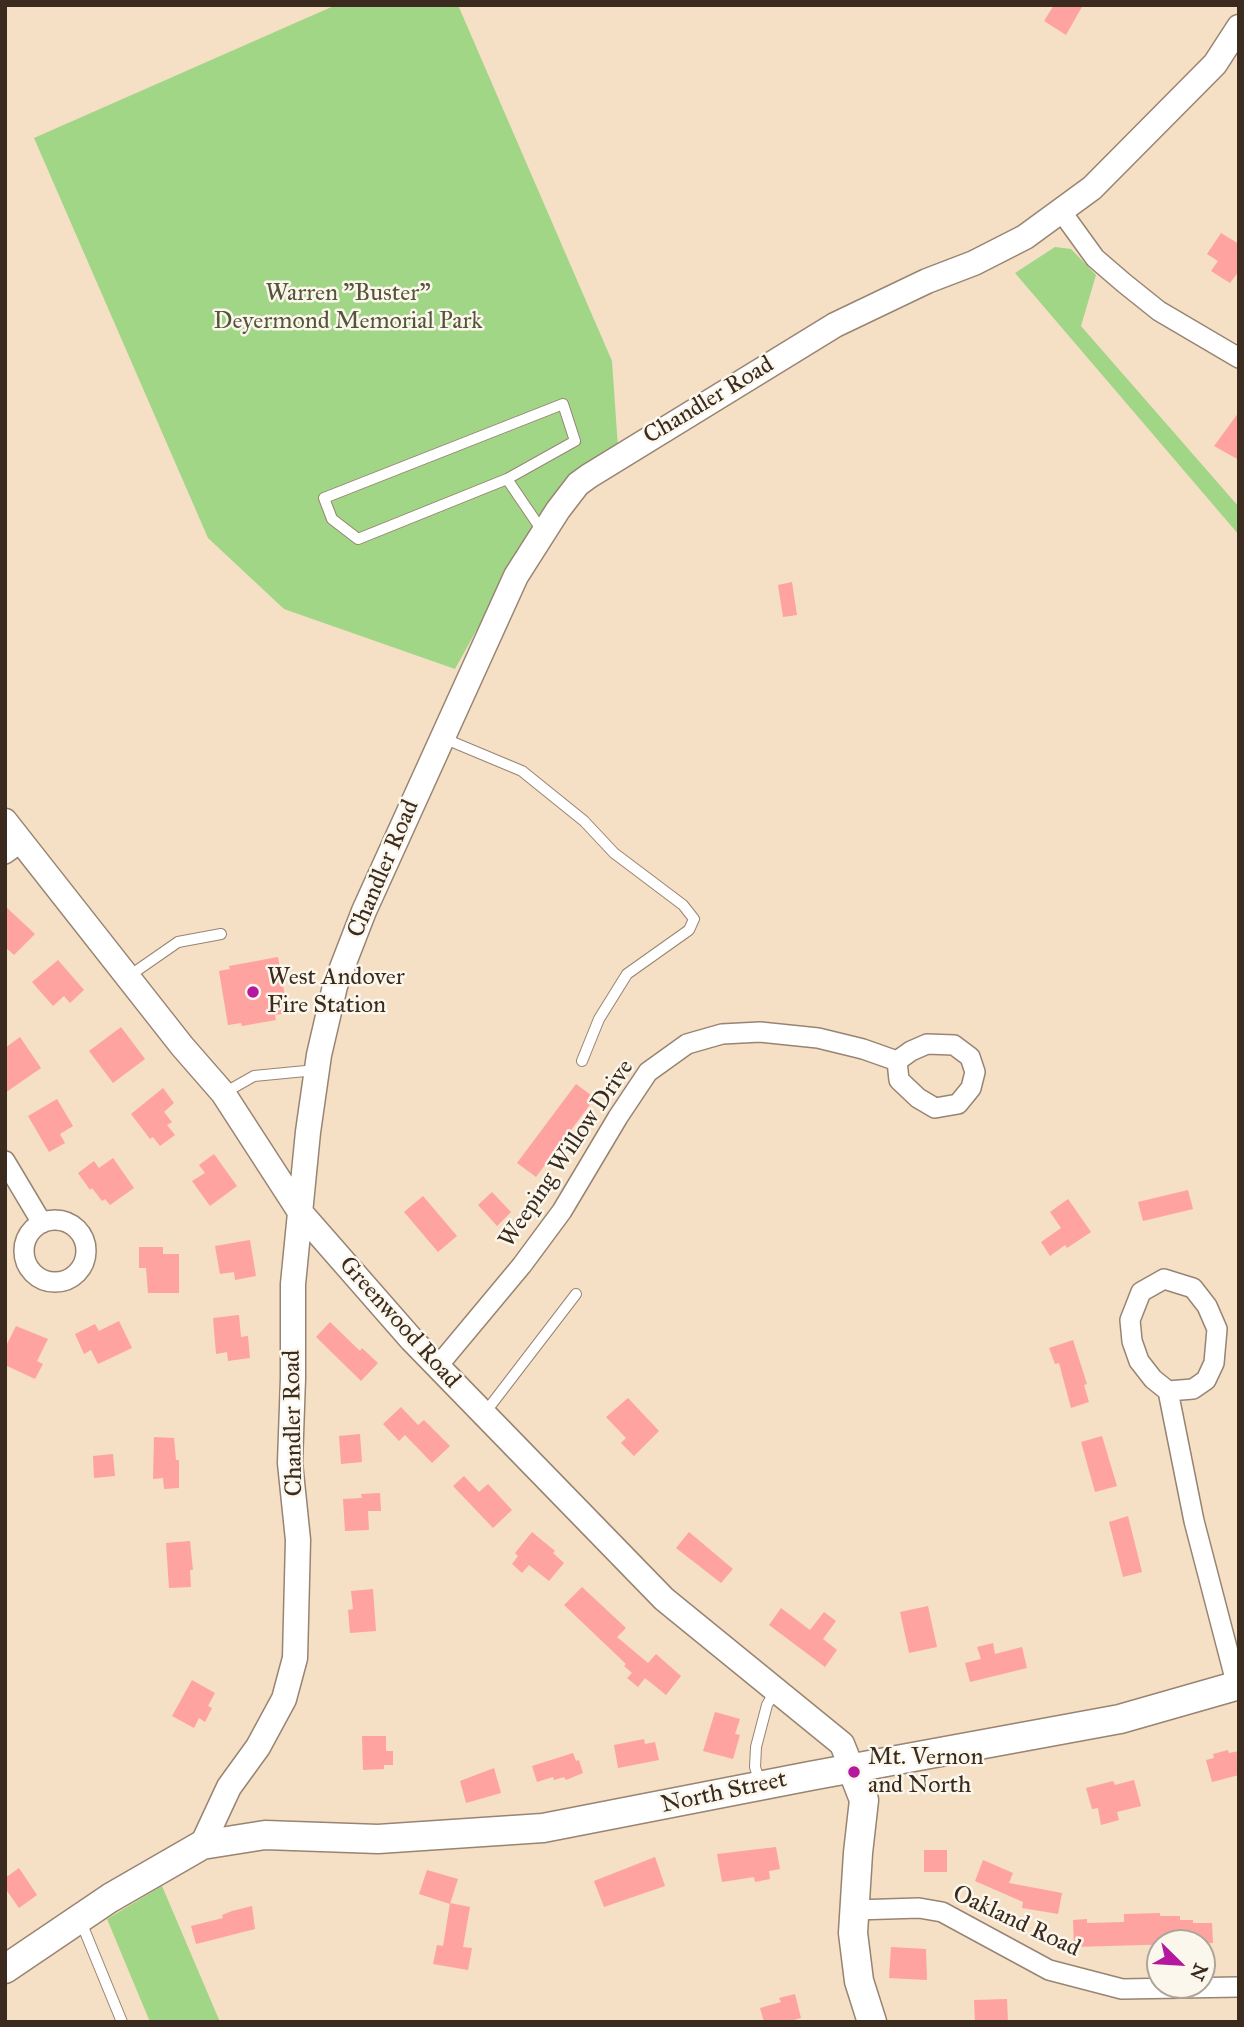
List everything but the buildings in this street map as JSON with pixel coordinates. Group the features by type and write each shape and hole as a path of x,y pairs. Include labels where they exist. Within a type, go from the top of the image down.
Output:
{"main road":[{"name":"North Street","path":"202,1845 265,1835 378,1839 543,1828 1120,1719 1238,1686"},
{"path":"852,1769 864,1800 853,1933 859,1981 872,2022"},
{"path":"5,1969 79,1918 202,1845"}],"street":[{"name":"Chandler Road","path":"202,1845 229,1787 258,1747 284,1699 295,1658 299,1540 290,1463 293,1284 308,1132 317,1070 335,986 364,911 516,576 578,484 621,455 835,325 927,281 974,263 1025,237 1092,188 1215,64 1239,27"},
{"path":"1061,211 1095,258 1124,284 1159,311 1239,358"},
{"name":"Greenwood Road","path":"5,821 14,848 129,976 182,1046 223,1093 300,1212 437,1367 664,1599 842,1744 852,1769"},
{"name":"Weeping Willow Drive","path":"437,1367 522,1265 562,1211 648,1072 687,1044 722,1034 760,1032 818,1038 897,1061"},
{"path":"5,1161 42,1223"},
{"path":"1168,1391 1193,1389 1206,1380 1214,1363 1217,1329 1207,1306 1194,1288 1164,1279 1141,1292 1130,1320 1132,1341 1139,1361 1153,1379 1168,1391 1194,1521 1238,1686"},
{"name":"Oakland Road","path":"855,1910 919,1908 942,1912 1049,1970 1122,1989 1239,1987"}],"lane":[{"path":"563,404 575,441 507,479 358,539 332,519 324,498 563,404"},
{"path":"507,479 544,533"},
{"path":"442,738 522,771 584,821 614,853 683,905 694,919 689,930 627,974 599,1019 582,1061"},
{"path":"129,976 178,942 221,934"},
{"path":"223,1093 254,1076 317,1070"},
{"path":"484,1415 576,1294"},
{"path":"761,1786 755,1767 756,1747 767,1705 775,1690"},
{"path":"79,1918 122,2022"}],"green space":[{"name":"Warren \"Buster\" Deyermond Memorial Park","path":"336,5 458,5 612,361 618,448 526,541 455,669 284,609 208,538 34,138"},
{"path":"1055,247 1071,249 1096,275 1081,326 1239,507 1239,535 1015,273"},
{"path":"162,1886 220,2022 150,2022 107,1919"}],"place":[{"name":"West Andover Fire Station","path":"253,992"},
{"name":"Mt. Vernon and North","path":"854,1772"}]}
